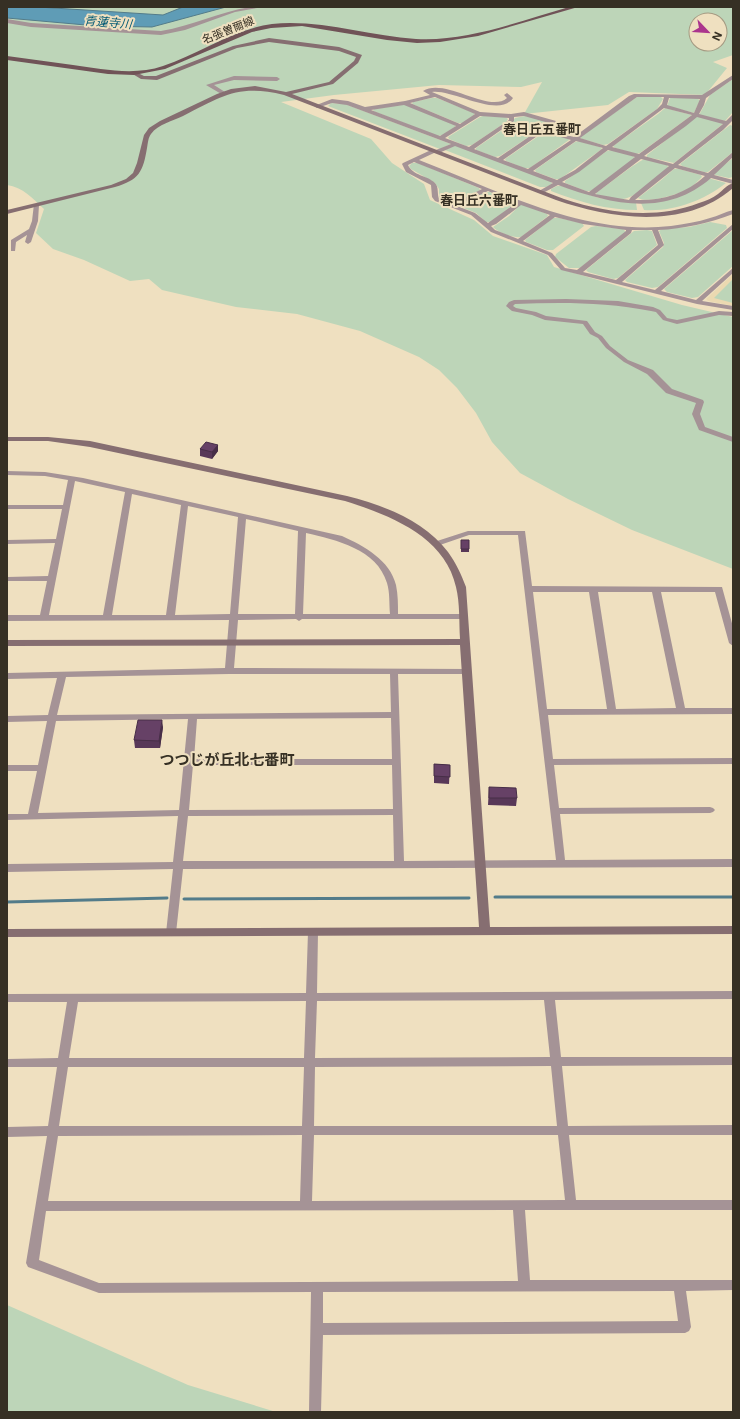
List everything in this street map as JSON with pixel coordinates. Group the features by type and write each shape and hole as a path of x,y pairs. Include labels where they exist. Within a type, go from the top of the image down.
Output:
{"main road":[{"name":"名張曽爾線","path":"7,58 102,71 134,73 163,68 256,29 276,25 302,24 383,38 440,40 476,35 575,7"}],"street":[{"path":"7,21 31,25 161,33 177,31 234,11 260,7"},
{"path":"134,73 143,78 157,78 235,47 269,40 339,49 354,52 358,55 359,57 356,62 331,83 286,94"},
{"path":"528,171 554,155 631,97 636,95 703,97 733,77"},
{"path":"223,93 209,85 234,78 277,79"},
{"path":"7,211 113,186 128,181 135,176 139,170 145,138 150,131 223,93 239,89 254,88 286,94 435,152 588,208 617,213 648,214 675,211 699,206 717,198 733,185"},
{"path":"498,160 554,122 524,114 511,116 479,114 426,91 436,89 496,104 508,101 510,98 507,96"},
{"path":"365,109 405,103 436,95"},
{"path":"541,192 582,168 663,106 667,96"},
{"path":"590,194 616,177 640,156 695,115 703,100 703,97"},
{"path":"317,106 328,102 338,101 348,103 558,183 609,199 632,201 660,200 679,195 694,188 733,154"},
{"path":"405,103 462,126"},
{"path":"663,106 729,124"},
{"path":"441,138 479,114"},
{"path":"469,149 510,122 511,116"},
{"path":"632,201 633,198 729,124 733,116"},
{"path":"542,130 733,182"},
{"path":"453,144 405,164 408,171 431,182 435,188 436,198 473,214 493,231 550,254 564,269 697,302 733,308"},
{"path":"414,160 554,215 589,223 629,228 654,228 687,225 713,219 733,212"},
{"path":"452,206 487,189"},
{"path":"487,226 494,224 521,202"},
{"path":"28,242 30,231 35,221 36,205"},
{"path":"519,241 554,215"},
{"path":"713,219 733,226"},
{"path":"657,291 733,226"},
{"path":"579,272 629,232 629,228"},
{"path":"618,282 660,247 661,243 654,228"},
{"path":"7,237 30,231"},
{"path":"13,250 13,241 30,231"},
{"path":"697,302 733,270"},
{"path":"733,314 719,313 677,322 665,319 658,311 653,309 603,303 567,300 514,302 509,306 514,310 534,313 545,318 569,319 585,322 592,333 600,337 608,348 626,361 650,372 661,384 672,392 700,402 696,414 702,428 733,440"},
{"path":"7,439 55,440 90,444 347,499 375,507 393,515 415,526 437,544 451,561 461,587 479,864 485,931"},
{"path":"7,473 45,474 72,478 302,529 348,542 364,550 378,561 389,578 392,585 394,617"},
{"path":"44,618 72,478"},
{"path":"107,617 129,491"},
{"path":"170,617 185,503"},
{"path":"7,507 66,507"},
{"path":"229,671 242,516"},
{"path":"299,618 302,529"},
{"path":"437,544 468,533 522,533 561,864"},
{"path":"7,542 59,542"},
{"path":"7,579 51,578"},
{"path":"529,589 720,589 733,643"},
{"path":"593,589 612,711"},
{"path":"656,589 681,711"},
{"path":"7,618 299,618 463,616"},
{"path":"7,643 464,642"},
{"path":"7,676 62,676 229,671 466,671"},
{"path":"394,671 399,864"},
{"path":"32,817 62,676"},
{"path":"543,712 733,711"},
{"path":"7,719 194,716 396,716"},
{"path":"171,933 177,865 194,716"},
{"path":"549,762 733,761"},
{"path":"189,762 396,762"},
{"path":"7,768 42,768"},
{"path":"555,811 710,810"},
{"path":"7,817 183,812 398,812"},
{"path":"7,868 177,865 733,863"},
{"path":"7,933 733,930"},
{"path":"306,1206 310,1061 310,996 313,932"},
{"path":"7,998 733,995"},
{"path":"549,996 562,1131 571,1205"},
{"path":"74,998 32,1263 98,1288 733,1285"},
{"path":"7,1063 733,1061"},
{"path":"7,1132 733,1130"},
{"path":"519,1205 524,1285"},
{"path":"42,1206 733,1205"},
{"path":"316,1329 685,1327 679,1285"},
{"path":"314,1412 317,1287"}],"shaded area":[{"path":"733,274 733,306 708,301 706,299"}],"green space":[{"path":"7,7 733,7 733,55 713,62 727,68 705,95 629,92 608,105 524,114 542,82 521,87 439,85 334,95 281,102 371,139 392,163 424,184 430,200 474,220 493,236 547,255 554,267 682,305 733,317 733,569 632,530 568,499 520,473 492,442 476,413 457,388 439,370 419,357 360,331 297,314 236,307 162,290 149,279 130,281 84,260 53,249 36,233 44,209 23,191 7,185"},
{"path":"733,79 733,112 725,121 699,115 710,95"},
{"path":"637,97 661,97 663,99 657,109 608,144 603,145 582,139 580,137"},
{"path":"437,98 474,113 474,115 463,123 458,123 412,104 413,102"},
{"path":"670,98 696,98 700,100 694,113 667,106"},
{"path":"331,103 345,104 451,144 440,149 328,106"},
{"path":"406,105 455,125 455,127 443,135 438,136 373,111 374,109"},
{"path":"665,108 692,115 640,153 636,154 615,148 613,146 658,114"},
{"path":"483,116 505,117 508,119 506,122 472,145 466,146 449,139 448,137"},
{"path":"525,116 547,121 548,124 500,156 495,157 476,150 476,148 511,124 515,118"},
{"path":"697,116 724,123 674,163 647,157 647,155"},
{"path":"730,125 733,126 733,152 708,172 682,166 680,164"},
{"path":"543,133 568,138 569,140 530,168 524,168 506,161 505,159"},
{"path":"579,141 600,147 602,149 560,179 555,179 536,172 535,170 575,142"},
{"path":"456,145 551,181 552,184 546,187 540,187 445,150"},
{"path":"612,150 633,156 635,158 591,191 586,191 565,183 565,181 607,151"},
{"path":"733,158 733,177 729,178 715,175 714,173"},
{"path":"645,159 667,165 668,167 640,191 627,198 619,199 597,195 596,193"},
{"path":"412,163 418,163 479,188 480,190 460,200 449,202 439,197 439,189 435,183 411,169 409,166"},
{"path":"674,169 701,175 702,177 690,188 679,193 649,200 638,198 660,181"},
{"path":"708,178 726,183 708,195 687,204 666,209 644,210 641,203 677,197 693,190"},
{"path":"557,186 562,186 599,198 636,202 637,210 615,209 572,199 551,191 551,189"},
{"path":"485,192 490,192 514,201 515,203 492,222 486,222 476,213 461,207 460,205"},
{"path":"520,205 525,205 547,214 548,216 521,237 506,235 493,227 509,216"},
{"path":"553,218 582,223 584,226 553,250 547,250 526,242 525,240"},
{"path":"710,222 726,225 727,228 658,287 652,288 627,282 625,280 663,247 664,243 659,231 662,229 689,227"},
{"path":"596,226 623,229 626,232 580,268 569,268 555,257 556,254 591,227"},
{"path":"733,230 733,266 698,297 692,298 667,292 664,289"},
{"path":"634,231 652,231 657,245 618,278 613,279 588,272 586,270"},
{"path":"733,279 733,303 714,298"},
{"path":"7,1305 188,1385 276,1412 7,1412"}],"water":[{"name":"青蓮寺川","path":"7,7 38,7 163,15 183,7 226,7 152,27 97,26 7,18"}],"building":[{"path":"206,442 218,445 212,452 200,449"},
{"path":"461,540 469,540 469,549 461,549"},
{"path":"138,720 162,720 159,741 134,740"},
{"path":"434,764 450,765 450,777 434,776"},
{"path":"489,787 516,788 517,798 489,798"}],"waterway":[{"path":"495,897 733,897"},
{"path":"7,902 167,898"},
{"path":"184,899 469,898"}],"district":[{"name":"春日丘五番町","path":"542,129"},
{"name":"春日丘六番町","path":"479,200"},
{"name":"つつじが丘北七番町","path":"227,759"}]}
